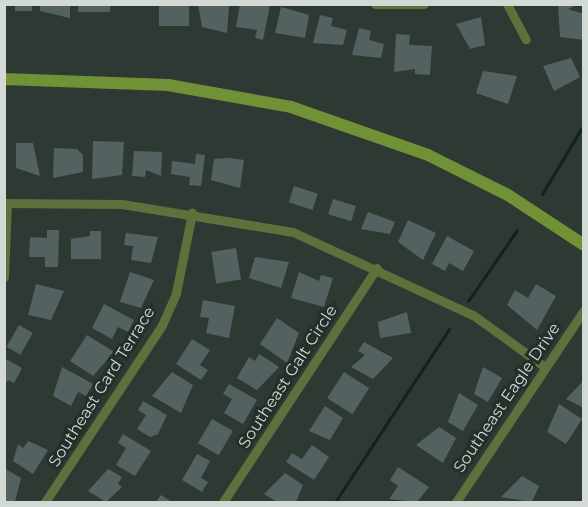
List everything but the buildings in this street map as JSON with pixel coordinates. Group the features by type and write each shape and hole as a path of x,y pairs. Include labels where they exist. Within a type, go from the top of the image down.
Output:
{"street":[{"path":"375,4 424,4"},
{"path":"507,4 526,39"},
{"path":"4,78 168,85 291,107 428,155 508,195 584,244"},
{"path":"4,277 6,203 122,204 192,213 293,232 377,268 473,315 545,367"},
{"name":"Southeast Card Terrace","path":"45,502 162,325 176,293 192,213"},
{"name":"Southeast Galt Circle","path":"223,502 377,268"},
{"name":"Southeast Eagle Drive","path":"456,502 584,310"}],"waterway":[{"path":"542,194 584,124"},
{"path":"468,301 517,230"},
{"path":"335,502 449,329"}]}
